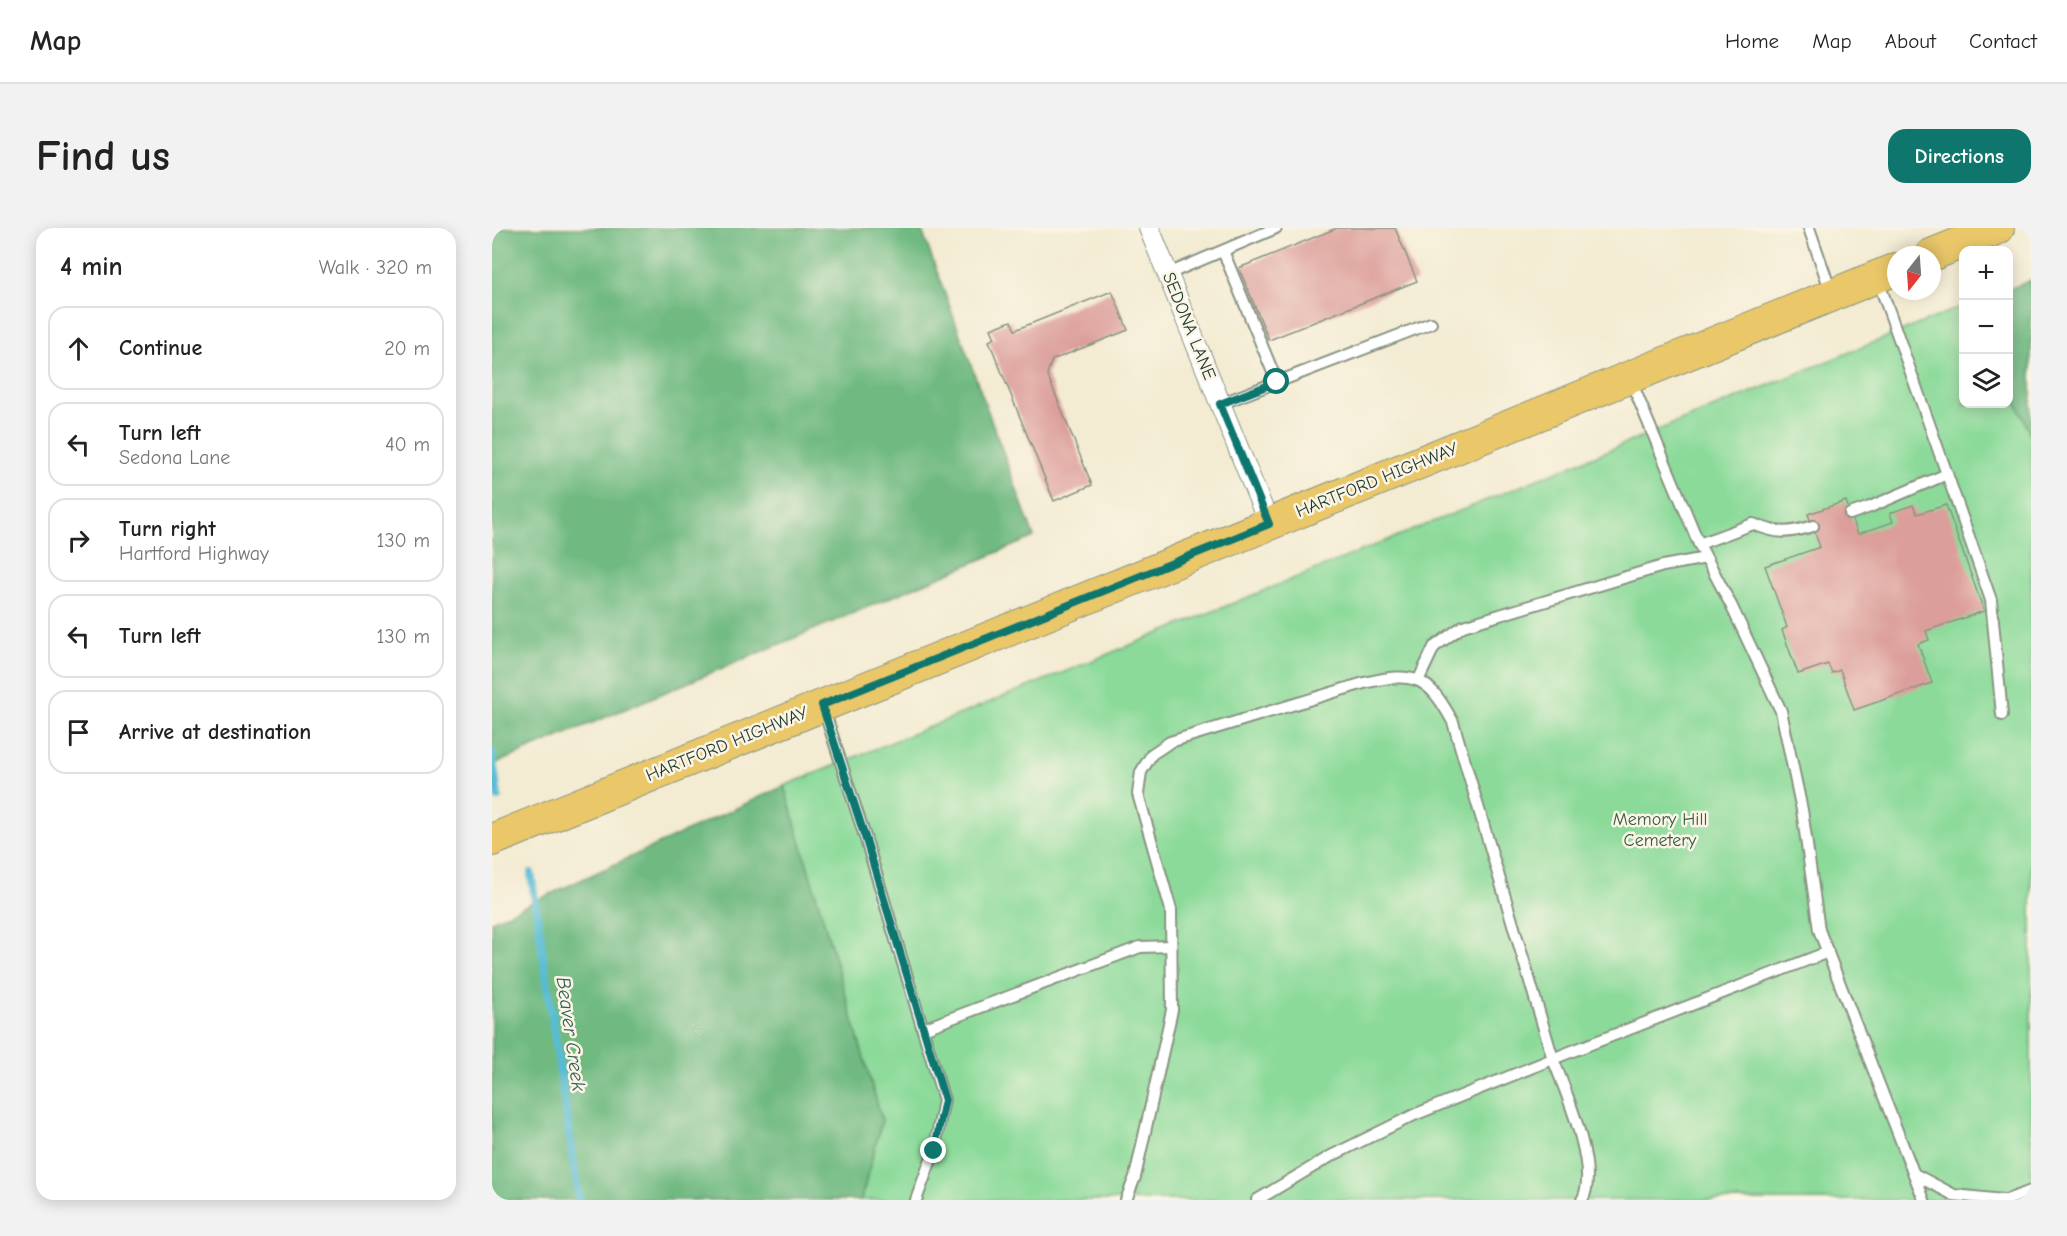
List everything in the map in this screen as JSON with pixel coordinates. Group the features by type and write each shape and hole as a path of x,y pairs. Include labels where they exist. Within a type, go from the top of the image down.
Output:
{"main road":[{"path":"1941,251 1998,228"},
{"name":"HARTFORD HIGHWAY","path":"492,840 1886,273"}],"street":[{"name":"SEDONA LANE","path":"1149,228 1269,524"}],"lane":[{"path":"1168,274 1276,228"},
{"path":"1809,228 1832,295"},
{"path":"1223,251 1277,382"},
{"path":"1886,273 1947,474 1991,600 2002,716"},
{"path":"1220,404 1431,323"},
{"path":"1629,378 1699,544 1731,605 1781,711 1803,810 1819,930 1924,1200"},
{"path":"1851,514 1947,474"},
{"path":"1699,544 1753,524 1772,531 1793,532 1813,526"},
{"path":"1419,679 1434,647 1463,626 1664,566 1706,558"},
{"path":"1126,1200 1135,1177 1172,1010 1171,910 1138,794 1141,772 1152,754 1170,742 1364,683 1391,677 1419,679 1440,698 1453,722 1553,1059 1568,1096 1585,1152 1588,1174 1582,1200"},
{"path":"822,705 866,840 945,1100 934,1151 916,1200"},
{"path":"923,1029 1140,947 1171,946"},
{"path":"1257,1200 1331,1156 1414,1115 1828,951"},
{"path":"1914,1174 1954,1195 2005,1200 2031,1191"}],"green space":[{"path":"492,228 921,228 1034,537 492,765"},
{"path":"2031,280 2031,436 2013,395 2013,287"},
{"name":"Memory Hill Cemetery","path":"1959,308 1959,408 2013,408 2013,395 2031,436 2031,1200 861,1200 882,1120 784,786"},
{"path":"784,786 882,1120 861,1200 492,1200 492,921"}],"building":[{"path":"1337,228 1395,228 1417,281 1269,340 1239,268"},
{"path":"1112,291 1128,330 1052,360 1047,374 1092,485 1054,501 989,341 995,338 991,329 1011,321 1015,330"},
{"path":"1846,501 1858,534 1893,522 1890,513 1913,505 1917,514 1946,505 1984,611 1926,631 1929,640 1918,644 1932,683 1854,710 1840,670 1832,673 1828,664 1798,674 1782,630 1787,627 1765,566 1820,547 1808,514"}],"waterway":[{"name":"Beaver Creek","path":"492,753 498,797"},
{"name":"Beaver Creek","path":"531,873 579,1200"}],"route":[{"path":"934,1151 945,1100 866,840 822,705 1269,524 1220,404 1277,382"}]}
